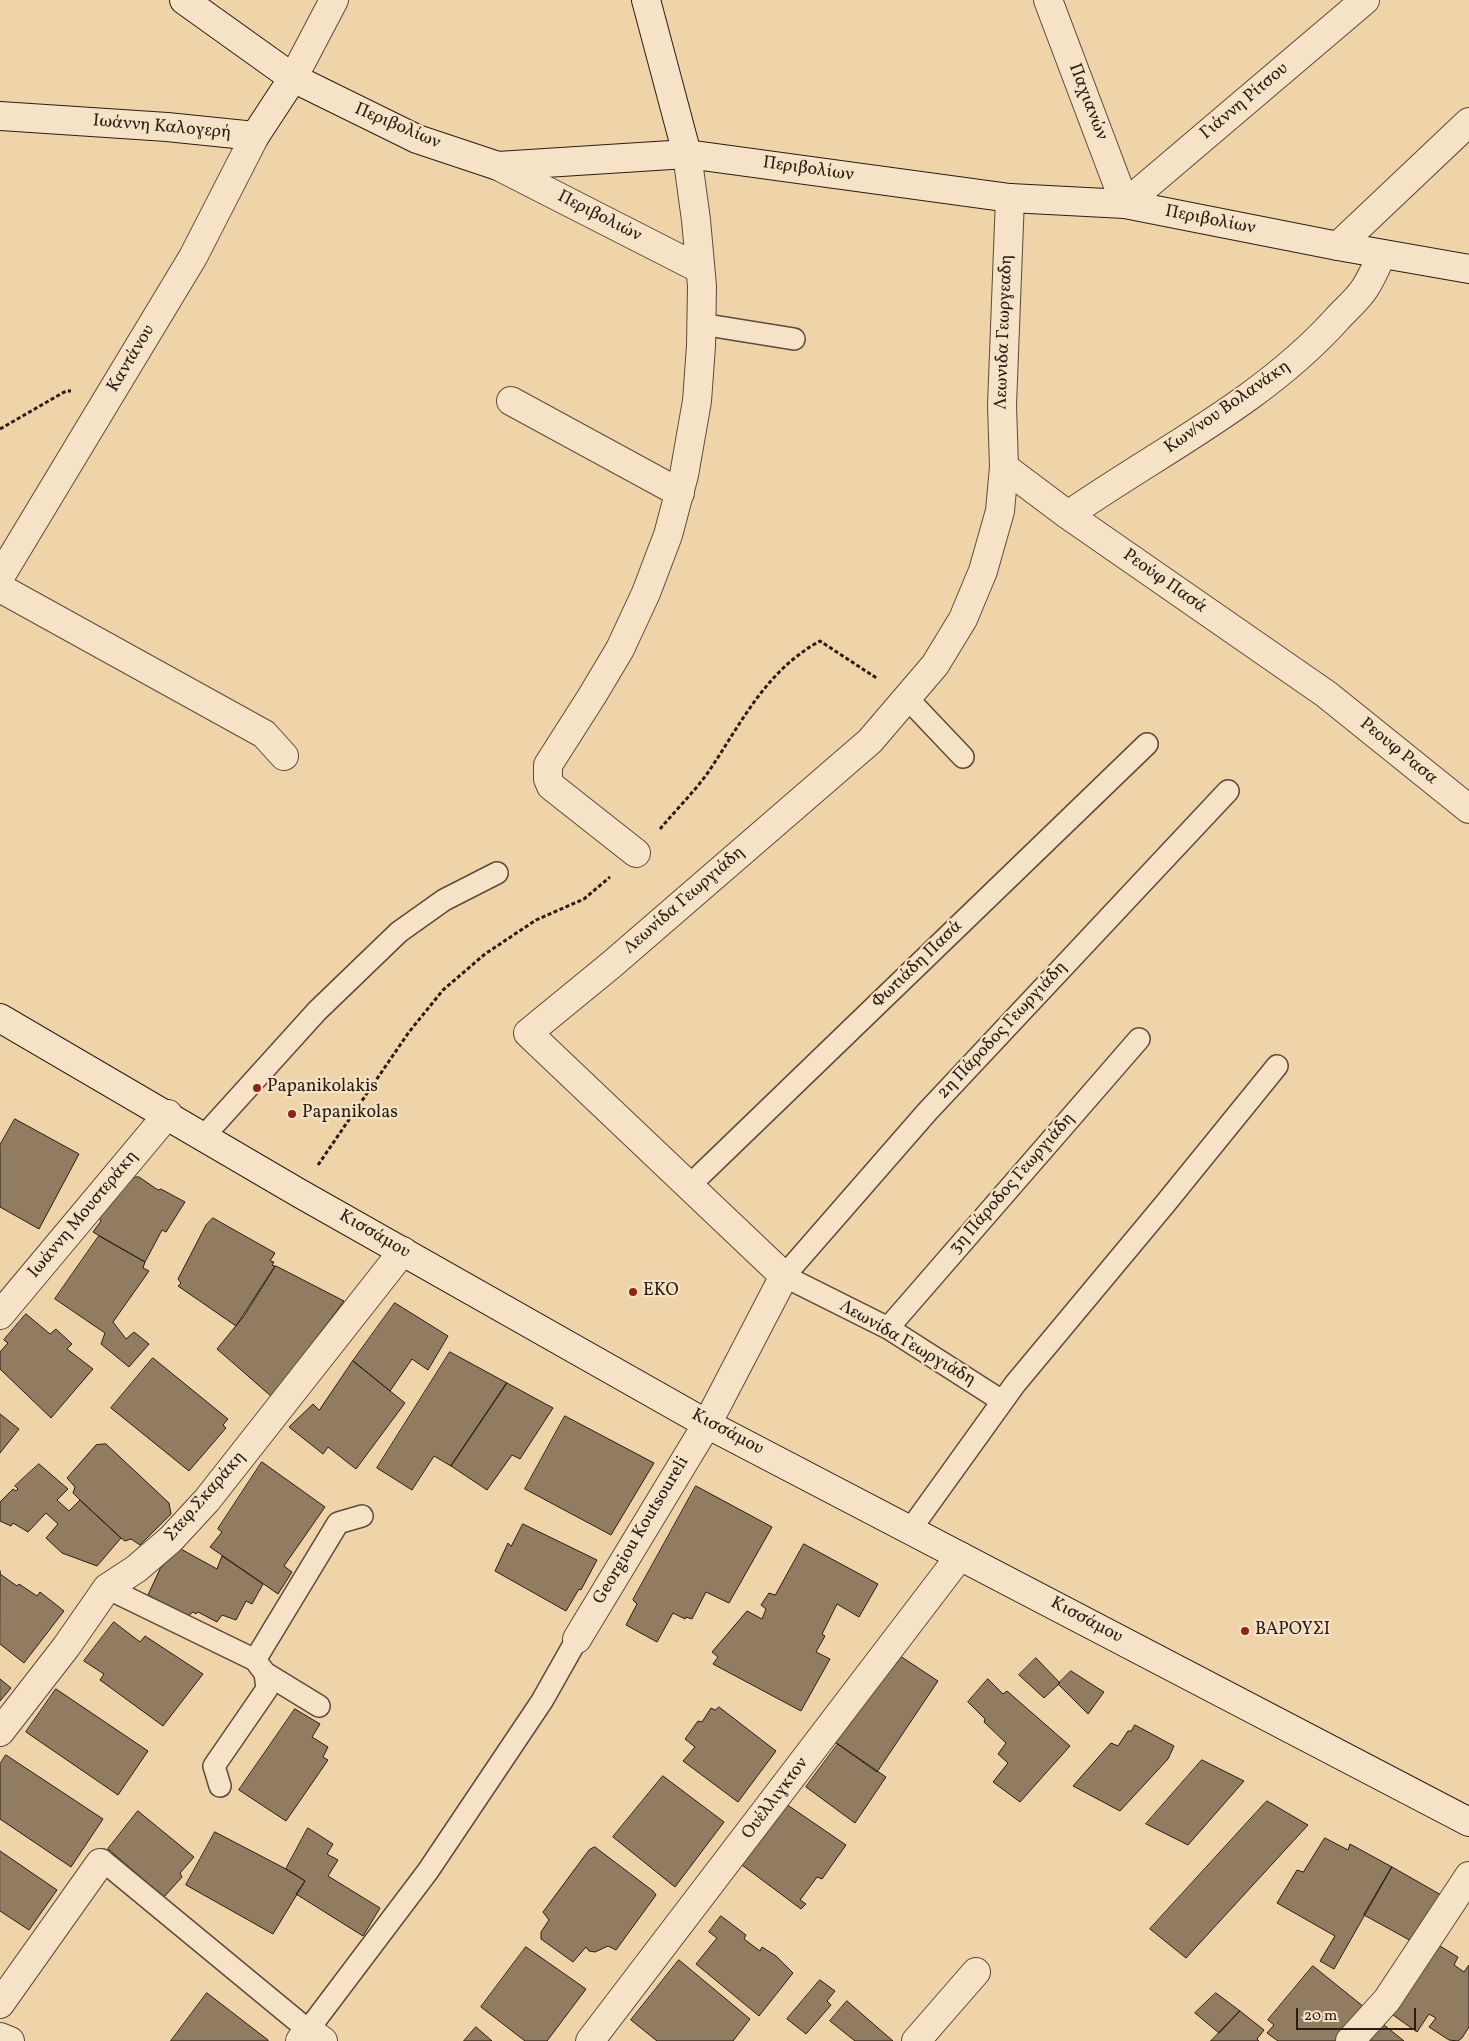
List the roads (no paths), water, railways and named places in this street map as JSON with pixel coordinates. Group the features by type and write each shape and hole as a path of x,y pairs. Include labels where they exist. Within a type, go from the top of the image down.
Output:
{"street":[{"name":"Περιβολίων","path":"184,0 293,78 418,139 498,166 687,154 1010,198 1125,204 1338,246 1469,269"},
{"name":"Ιωάννη Καλογερή","path":"0,116 167,127 255,136 293,78 334,0"},
{"path":"636,854 551,786 547,772 551,759 620,649 646,593 668,535 680,493 697,401 701,324 700,269 687,154 646,0"},
{"name":"Παχιανών","path":"1048,0 1125,204"},
{"name":"Γιάννη Ρίτσου","path":"1125,204 1365,0"},
{"path":"1338,246 1469,122"},
{"name":"Καντάνου","path":"0,577 193,257 255,136"},
{"name":"Περιβολιών","path":"498,166 700,269"},
{"name":"Λεωνιδα Γεωργεαδη","path":"1004,467 1002,405 1010,198"},
{"name":"Κων/νου Βολανάκη","path":"1068,515 1111,485 1212,422 1271,381 1320,338 1365,288 1382,254"},
{"path":"511,401 680,493"},
{"name":"Ρεούφ Πασά","path":"1004,467 1068,515 1326,694"},
{"name":"Λεωνίδα Γεωργιάδη","path":"784,1276 528,1033 611,965 870,741 935,665 963,619 983,571 1000,511 1004,467"},
{"path":"0,588 264,734 284,756"},
{"name":"Ρεουφ Ρασα","path":"1326,694 1469,809"},
{"name":"Κισσάμου","path":"0,1018 168,1114 299,1193 708,1424 1469,1822"},
{"name":"Ιωάννη Μουστεράκη","path":"0,1315 168,1114"},
{"name":"Στεφ.Σκαράκη","path":"0,1732 66,1647 107,1588 136,1569 171,1539 207,1500 402,1251"},
{"path":"708,1424 784,1276"},
{"name":"Georgiou Koutsoureli","path":"577,1639 708,1424"},
{"name":"Ουέλλιγκτον","path":"590,2041 694,1908 960,1556"},
{"path":"0,2004 100,1864"},
{"path":"1350,2041 1387,2000 1469,1876"},
{"path":"916,2041 976,1972"},
{"path":"0,2037 10,2041"}],"lane":[{"path":"701,324 794,339"},
{"path":"907,698 963,757"},
{"name":"Φωτιάδη Πασά","path":"689,1186 1147,744"},
{"name":"2η Πάροδος Γεωργιάδη","path":"784,1276 927,1112 1228,792"},
{"path":"204,1136 317,1011 399,932 444,900 497,873"},
{"name":"3η Πάροδος Γεωργιάδη","path":"888,1328 1139,1039"},
{"path":"910,1530 1002,1401 1166,1204 1277,1066"},
{"name":"Λεωνίδα Γεωργιάδη","path":"784,1276 888,1328 1002,1401"},
{"path":"220,1786 214,1766 267,1689 260,1667 338,1523 362,1516"},
{"path":"107,1588 260,1667 319,1706"},
{"path":"100,1864 102,1860 310,2037 428,1871 542,1701 577,1639"}],"place":[{"name":"Papanikolakis","path":"257,1088"},
{"name":"Papanikolas","path":"292,1114"},
{"name":"EKO","path":"633,1292"},
{"name":"ΒΑΡΟΥΣΙ","path":"1245,1631"}]}
